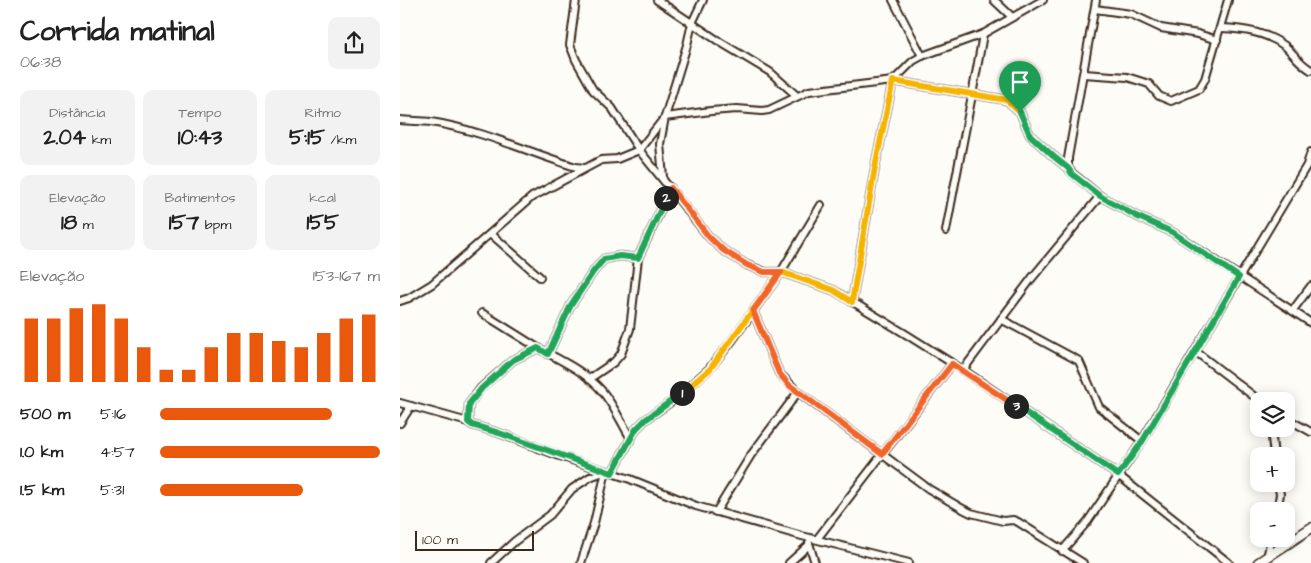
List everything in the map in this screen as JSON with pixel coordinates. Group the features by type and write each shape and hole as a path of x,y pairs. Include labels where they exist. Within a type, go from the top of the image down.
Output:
{"main road":[{"path":"1258,563 1310,530"}],"street":[{"path":"576,0 570,44 576,60 593,90 612,108 639,150 709,237 723,250 747,265 764,272 781,272 833,290 963,370 1118,475 1230,563"},
{"path":"657,0 720,42 770,72 797,96"},
{"path":"664,179 660,144 665,117 692,23 703,0"},
{"path":"893,0 922,56"},
{"path":"994,0 1012,17"},
{"path":"852,302 876,162 893,81 913,61 922,56 983,34 1043,0"},
{"path":"1068,168 1068,158 1096,9 1096,0"},
{"path":"1084,74 1127,77 1149,84 1159,96 1171,101 1199,88 1205,80 1228,0"},
{"path":"1096,9 1132,14 1144,22 1161,28 1198,34 1217,40"},
{"path":"1221,28 1261,33 1286,47 1302,65 1311,70"},
{"path":"946,231 983,34"},
{"path":"400,301 409,298 432,284 532,197 600,160 617,159 639,150 665,117 737,109 762,111 816,90 893,81 1007,100 1020,112 1030,135 1068,168 1072,174 1100,196 1136,216 1172,232 1311,323"},
{"path":"400,120 431,122 456,128 506,142 576,167 586,168"},
{"path":"1062,551 1088,521 1142,442 1194,351 1307,165 1311,152"},
{"path":"589,379 614,362 621,354 626,343 630,329 638,258 671,188"},
{"path":"963,370 1001,319 1100,196"},
{"path":"582,563 609,472 630,437 645,420 710,369 781,272 821,205"},
{"path":"491,234 540,277"},
{"path":"548,354 571,305 604,259 620,256 638,258"},
{"path":"1293,310 1311,286"},
{"path":"753,311 779,373 798,392 929,489 971,513 1003,521 1013,520 1018,522 1083,563"},
{"path":"482,313 589,379 606,397 630,437"},
{"path":"1001,319 1079,361 1099,407 1142,442"},
{"path":"468,422 469,404 482,388 513,360 538,348"},
{"path":"1194,351 1250,393"},
{"path":"789,563 812,540 952,364"},
{"path":"716,512 751,455 798,392"},
{"path":"400,402 468,422 609,472 696,506 812,540 910,563"},
{"path":"400,423 411,406"},
{"path":"1295,423 1311,432"},
{"path":"491,563 515,541 550,515 572,489 590,477 609,472"},
{"path":"812,540 815,563"},
{"path":"1267,558 1269,547"}],"route":[{"path":"1020,112 1007,100 893,81 876,162 852,302 833,290 781,272 710,369 636,429 612,473 468,422 469,404 482,388 505,366 538,348 548,354 571,305 604,259 620,256 638,258 671,188 709,237 723,250 747,265 764,272 781,272 753,311 779,373 789,385 882,454 952,364 1118,475 1142,442 1239,277 1172,232 1136,216 1100,196 1072,174 1062,161 1053,156 1030,135 1020,112"}]}
